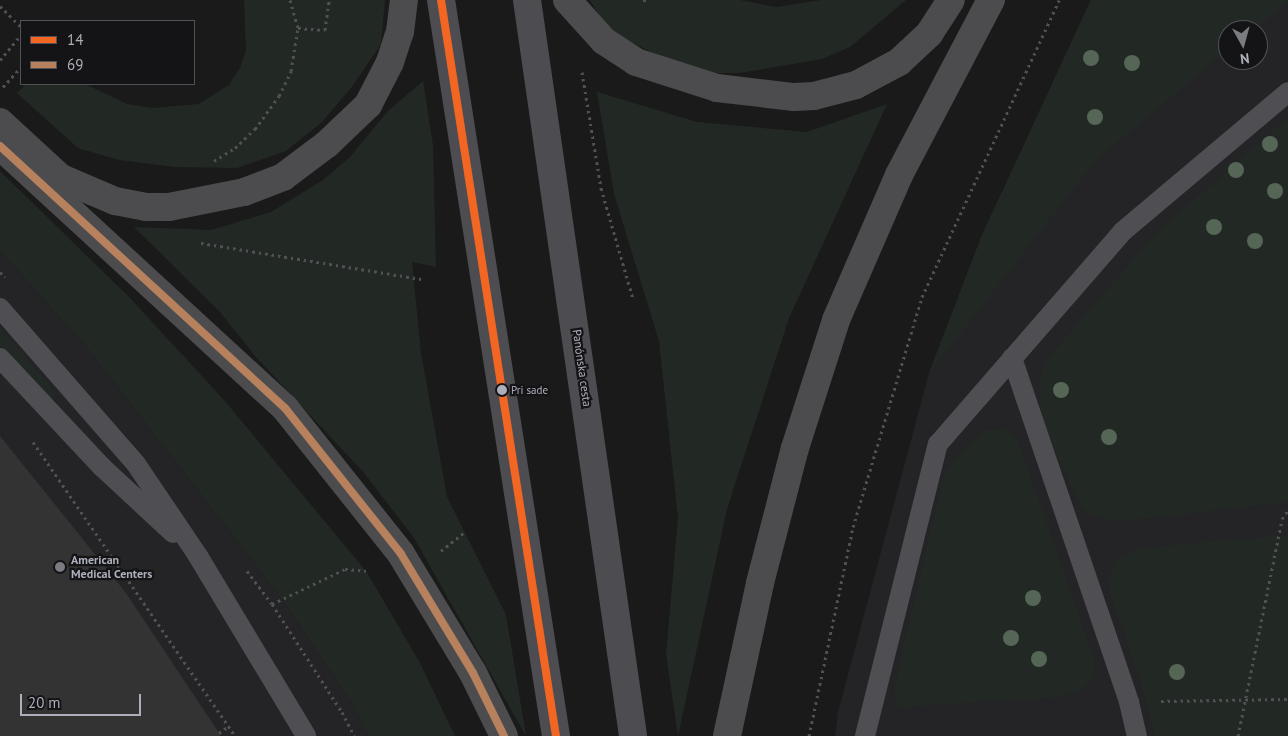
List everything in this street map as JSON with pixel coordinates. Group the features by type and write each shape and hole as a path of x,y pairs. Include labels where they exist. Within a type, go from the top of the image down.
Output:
{"main road":[{"path":"0,122 60,178 115,201 146,208 169,207 244,192 283,177 327,144 368,105 390,62 400,32 404,0"},
{"path":"441,0 556,736"},
{"name":"Panónska cesta","path":"527,0 633,736"},
{"path":"567,0 604,41 636,62 717,88 794,97 848,88 899,62 930,34 951,0"},
{"path":"727,736 760,583 792,458 836,320 899,175 991,0"},
{"path":"0,146 285,408 401,554 473,673 504,736"}],"lane":[{"path":"865,736 938,444 1122,232 1288,92"},
{"path":"0,308 136,464 198,556 306,736"},
{"path":"0,358 102,467 198,556"},
{"path":"1012,358 1129,702 1138,736"}],"path":[{"path":"208,164 235,148 255,129 280,96 291,71 298,28 290,0"},
{"path":"298,28 325,30 329,0"},
{"path":"642,0 650,0"},
{"path":"809,736 853,527 922,297 1059,0"},
{"path":"0,6 20,26"},
{"path":"0,60 20,36"},
{"path":"0,91 20,68"},
{"path":"582,72 601,188 633,299"},
{"path":"201,243 422,279"},
{"path":"31,440 235,736"},
{"path":"1238,736 1282,520 1288,510"},
{"path":"434,545 440,552 466,531"},
{"path":"272,604 345,569 366,571"},
{"path":"1129,702 1246,698 1288,699"},
{"path":"219,733 226,728"}],"shaded area":[{"path":"244,0 385,0 381,44 351,88 322,122 286,151 237,168 175,167 119,160 78,148 17,93 25,85 87,85 127,104 152,108 199,104 229,85 240,68 246,51"},
{"path":"590,0 740,0 776,7 821,0 906,0 850,47 822,59 740,73 714,73 653,53 621,37 602,21"},
{"path":"1091,0 1288,0 1288,736 835,736 838,712 929,373 982,235"},
{"path":"1091,0 1288,0 1288,3 1265,20 1218,20 1218,57 1097,159 929,373 982,235"},
{"path":"423,81 433,146 436,267 412,262 421,353 447,497 506,615 526,736 414,538 364,473 256,357 220,312 134,227 211,230 271,212 323,180 350,157 387,112"},
{"path":"597,92 697,122 807,132 887,104 789,318 727,509 678,736 666,654 678,518 659,341 614,194"},
{"path":"1288,118 1288,502 1124,521 1102,519 1086,512 1076,497 1053,448 1041,410 1039,384 1045,362 1156,233"},
{"path":"0,171 130,298 224,400 366,571 419,661 455,736 368,736 351,702 282,599 85,345 0,251"},
{"path":"0,251 85,345 282,599 351,702 368,736 0,736"},
{"path":"0,328 56,393 51,399 0,346"},
{"path":"985,430 1005,430 1017,438 1093,656 1094,673 1088,684 1077,691 1060,697 899,707 895,700 895,684 944,474 954,459"},
{"path":"1288,535 1288,736 1155,736 1145,694 1109,589 1108,581 1119,558 1139,548"}],"building":[{"path":"0,436 126,593 221,736 0,736"}],"transit line":[{"name":"14","path":"441,0 556,736"},
{"name":"69","path":"0,146 285,408 401,554 473,673 504,736"}],"place":[{"name":"Pri sade","path":"502,390"},
{"name":"American Medical Centers","path":"60,567"}]}
